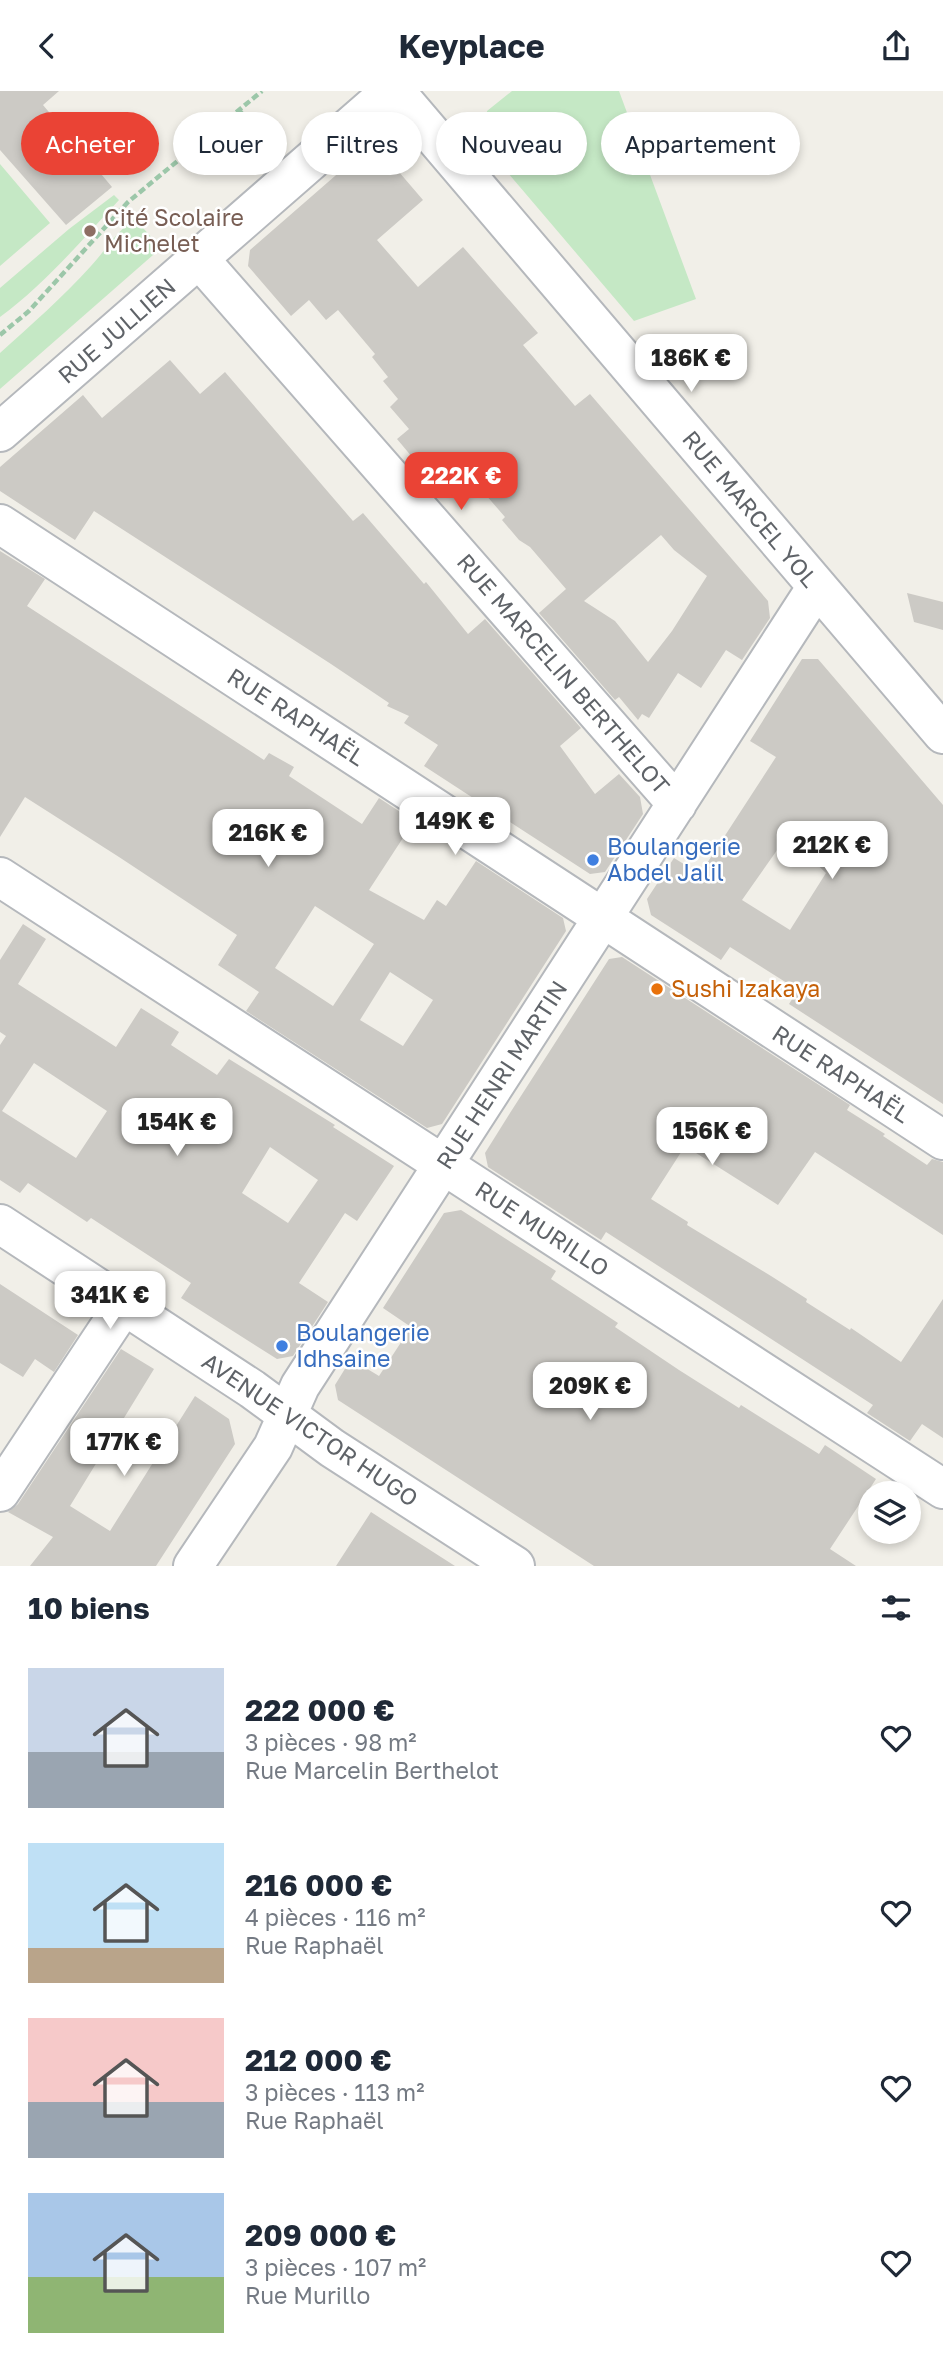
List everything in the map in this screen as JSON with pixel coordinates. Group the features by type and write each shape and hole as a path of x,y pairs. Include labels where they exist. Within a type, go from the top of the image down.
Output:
{"street":[{"name":"RUE JULLIEN","path":"0,432 393,91"},
{"name":"RUE MARCEL YOL","path":"393,91 943,734"},
{"name":"RUE MARCELIN BERTHELOT","path":"200,260 677,804"},
{"name":"RUE RAPHAËL","path":"0,524 943,1140"},
{"name":"RUE HENRI MARTIN","path":"193,1566 273,1447 300,1386 816,588"},
{"name":"RUE MURILLO","path":"0,877 943,1489"},
{"name":"AVENUE VICTOR HUGO","path":"0,1224 287,1413 332,1448 515,1566"},
{"path":"0,1492 124,1305"}],"path":[{"path":"0,335 29,311 128,202 262,91"}],"green space":[{"path":"512,91 619,91 627,112 601,112 601,175 650,175 696,299 634,321 510,175 587,175 587,112 487,111"},
{"path":"0,164 50,223 0,266"},
{"path":"114,195 119,200 77,246 32,291 0,317 0,288 69,229"},
{"path":"135,219 161,248 0,389 0,353 47,311"}],"building":[{"path":"0,91 59,91 43,105 49,112 21,112 21,174 0,150"},
{"path":"22,175 102,175 112,187 66,225"},
{"path":"336,175 402,175 423,200 377,240 418,287 463,247 538,333 523,345 575,406 590,394 768,601 770,618 742,660 726,650 701,688 678,673 649,718 642,714 638,720 619,697 615,700 539,613 566,589 530,547 519,540 502,520 505,517 452,456 428,476 397,439 409,429 390,407 398,399 383,381 388,377 372,357 375,354 338,310 326,320 309,300 291,316 248,266 250,250","holes":["661,535 674,550 707,576 672,631 648,662 615,621 584,601"]},
{"path":"170,360 200,394 225,372 353,521 363,513 424,584 426,582 468,634 485,619 581,728 560,746 595,794 619,774 640,797 643,814 605,872 590,874 424,766 438,745 404,723 409,716 387,706 389,703 331,664 94,511 75,540 0,491 0,467 83,395 102,418"},
{"path":"0,551 45,579 27,606 264,760 269,753 294,767 289,776 362,824 379,798 414,821 369,890 424,920 437,900 446,906 476,861 563,918 566,931 442,1124 427,1128 246,1011 259,992 218,965 237,935 25,797 0,837","holes":["315,906 374,944 333,1006 275,968","390,972 433,1000 403,1046 360,1020"]},
{"path":"907,593 943,602 943,630 914,622"},
{"path":"802,659 818,659 943,805 943,1104 789,1004 798,990 730,947 721,960 651,915 647,899 674,858 700,874 776,757 750,741","holes":["787,836 826,873 790,930 742,900"]},
{"path":"23,924 46,939 18,984 116,1047 141,1008 179,1032 171,1045 217,1075 229,1059 335,1125 333,1127 394,1166 357,1221 345,1213 299,1283 328,1302 293,1356 277,1359 181,1298 191,1283 91,1218 87,1222 28,1183 20,1193 0,1180 0,1045 6,1036 0,1032 0,960","holes":["34,1063 107,1111 76,1158 2,1111","270,1147 318,1180 288,1223 242,1193"]},
{"path":"622,957 850,1105 847,1110 927,1165 932,1159 943,1162 943,1235 815,1152 778,1205 685,1146 651,1199 688,1222 687,1225 807,1299 806,1302 901,1362 943,1299 943,1438 922,1424 910,1441 867,1413 873,1405 606,1232 601,1240 488,1167 485,1153 510,1113 609,959"},
{"path":"461,1210 556,1271 551,1279 618,1323 615,1327 679,1370 819,1454 825,1445 876,1479 858,1481 858,1506 830,1549 856,1566 594,1566 338,1400 335,1385 351,1359 379,1376 411,1327 383,1308 444,1213"},
{"path":"0,1284 78,1335 54,1372 35,1359 23,1377 0,1363"},
{"path":"121,1349 154,1369 70,1506 110,1531 195,1396 229,1419 235,1444 156,1566 30,1566 53,1537 8,1512 18,1504"},
{"path":"371,1512 394,1527 455,1566 336,1566"}],"place":[{"name":"Cité Scolaire Michelet","path":"90,231"},
{"name":"Boulangerie Abdel Jalil","path":"593,860"},
{"name":"Sushi Izakaya","path":"657,989"},
{"name":"Boulangerie Idhsaine","path":"282,1346"}]}
